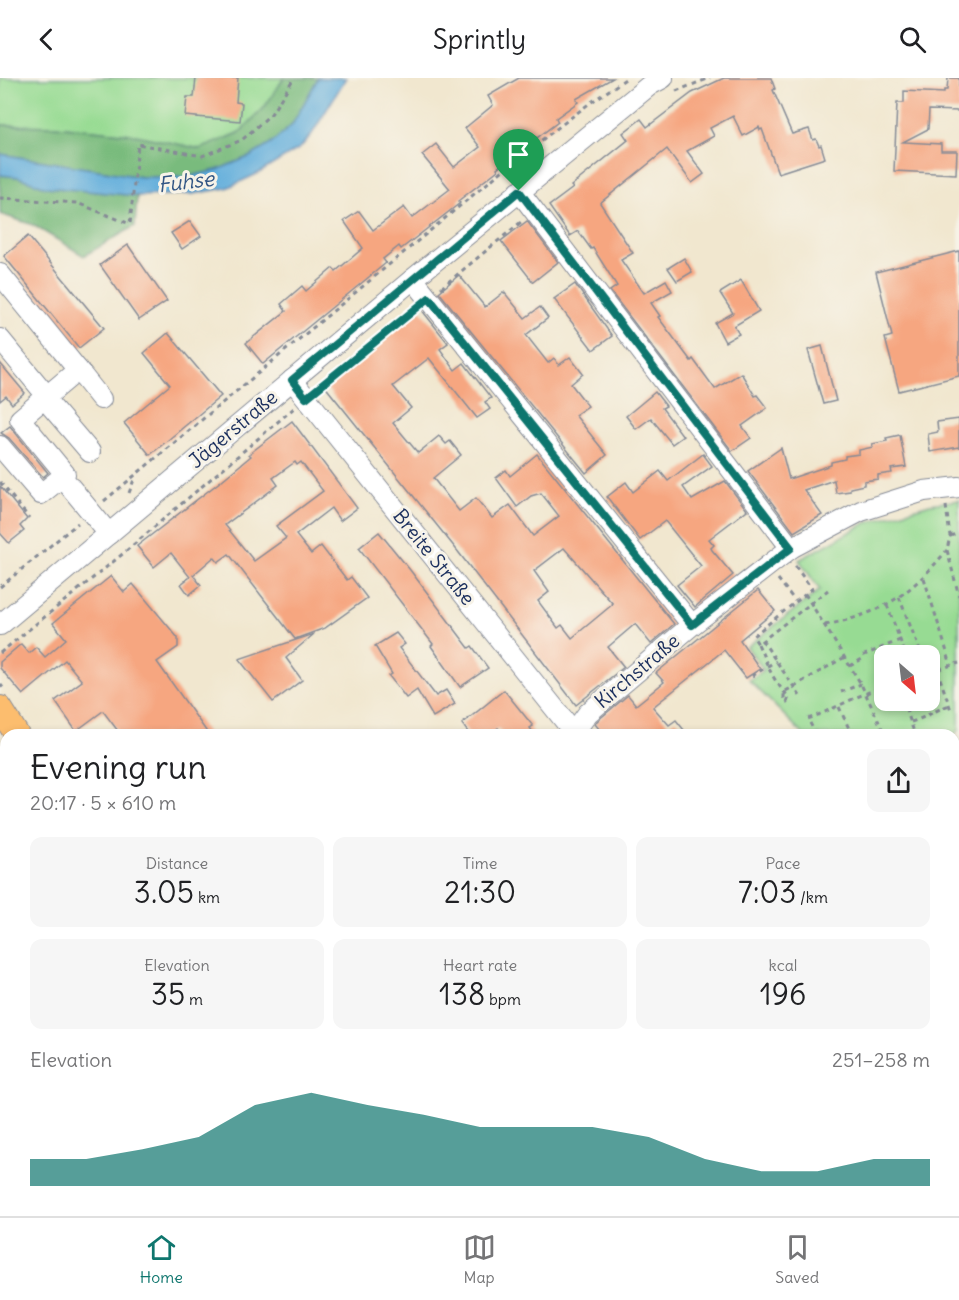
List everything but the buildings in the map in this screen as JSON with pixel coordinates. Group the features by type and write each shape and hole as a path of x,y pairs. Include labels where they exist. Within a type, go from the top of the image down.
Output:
{"main road":[{"path":"0,708 13,729"}],"street":[{"name":"Jägerstraße","path":"0,625 413,279 650,85 668,86"},
{"path":"519,191 788,550"},
{"path":"0,274 101,399"},
{"path":"413,279 692,625"},
{"path":"0,339 90,452"},
{"path":"0,446 41,494 62,477 65,474 20,419 78,370"},
{"name":"Breite Straße","path":"292,380 570,729"},
{"path":"62,477 109,534"},
{"name":"Kirchstraße","path":"577,729 588,713 692,625 788,550 861,511 924,491 952,488"}],"path":[{"path":"0,198 77,203 130,224 138,144 202,156 242,140 270,114 294,78"},
{"path":"0,587 508,166 590,103 627,78"},
{"path":"668,86 682,88 710,78"},
{"path":"0,653 119,557 306,398 530,214 533,209"},
{"path":"0,482 29,518"},
{"path":"952,488 950,536 947,550 959,596"},
{"path":"950,536 959,533"},
{"path":"788,550 812,589 753,636 777,686 784,692 845,657"},
{"path":"825,625 853,619 886,605 924,578 947,550"},
{"path":"775,574 795,601"},
{"path":"924,578 951,665"},
{"path":"758,644 828,590"},
{"path":"805,594 861,684 882,729"},
{"path":"899,597 918,645"},
{"path":"886,605 902,645"},
{"path":"762,640 800,696"},
{"path":"850,666 862,659 862,656 900,640"},
{"path":"752,676 776,661"},
{"path":"940,669 959,663"},
{"path":"940,678 951,708 940,710"},
{"path":"841,692 861,684"},
{"path":"813,729 808,719 874,690"},
{"path":"839,707 849,729"},
{"path":"907,711 913,729"},
{"path":"911,722 927,717 932,711"}],"green space":[{"path":"0,78 284,78 264,108 239,133 200,149 131,134 55,126 0,125"},
{"path":"284,78 318,78 292,125 271,144 251,156 217,170 187,177 141,177 0,154 0,125 55,126 131,134 200,149 239,133 264,108"},
{"path":"0,175 18,177 46,187 137,196 135,226 84,256 33,225 0,214"},
{"path":"959,500 959,729 798,729 749,680 764,670 747,647 820,590 799,560 866,523 930,504"}],"water":[{"name":"Fuhse","path":"318,78 346,78 312,134 300,148 259,173 227,188 193,194 137,196 46,187 18,177 0,175 0,154 141,177 187,177 217,170 251,156 271,144 292,125"}],"route":[{"path":"519,191 791,548 692,625 429,298 306,398 292,380 519,191"}]}
